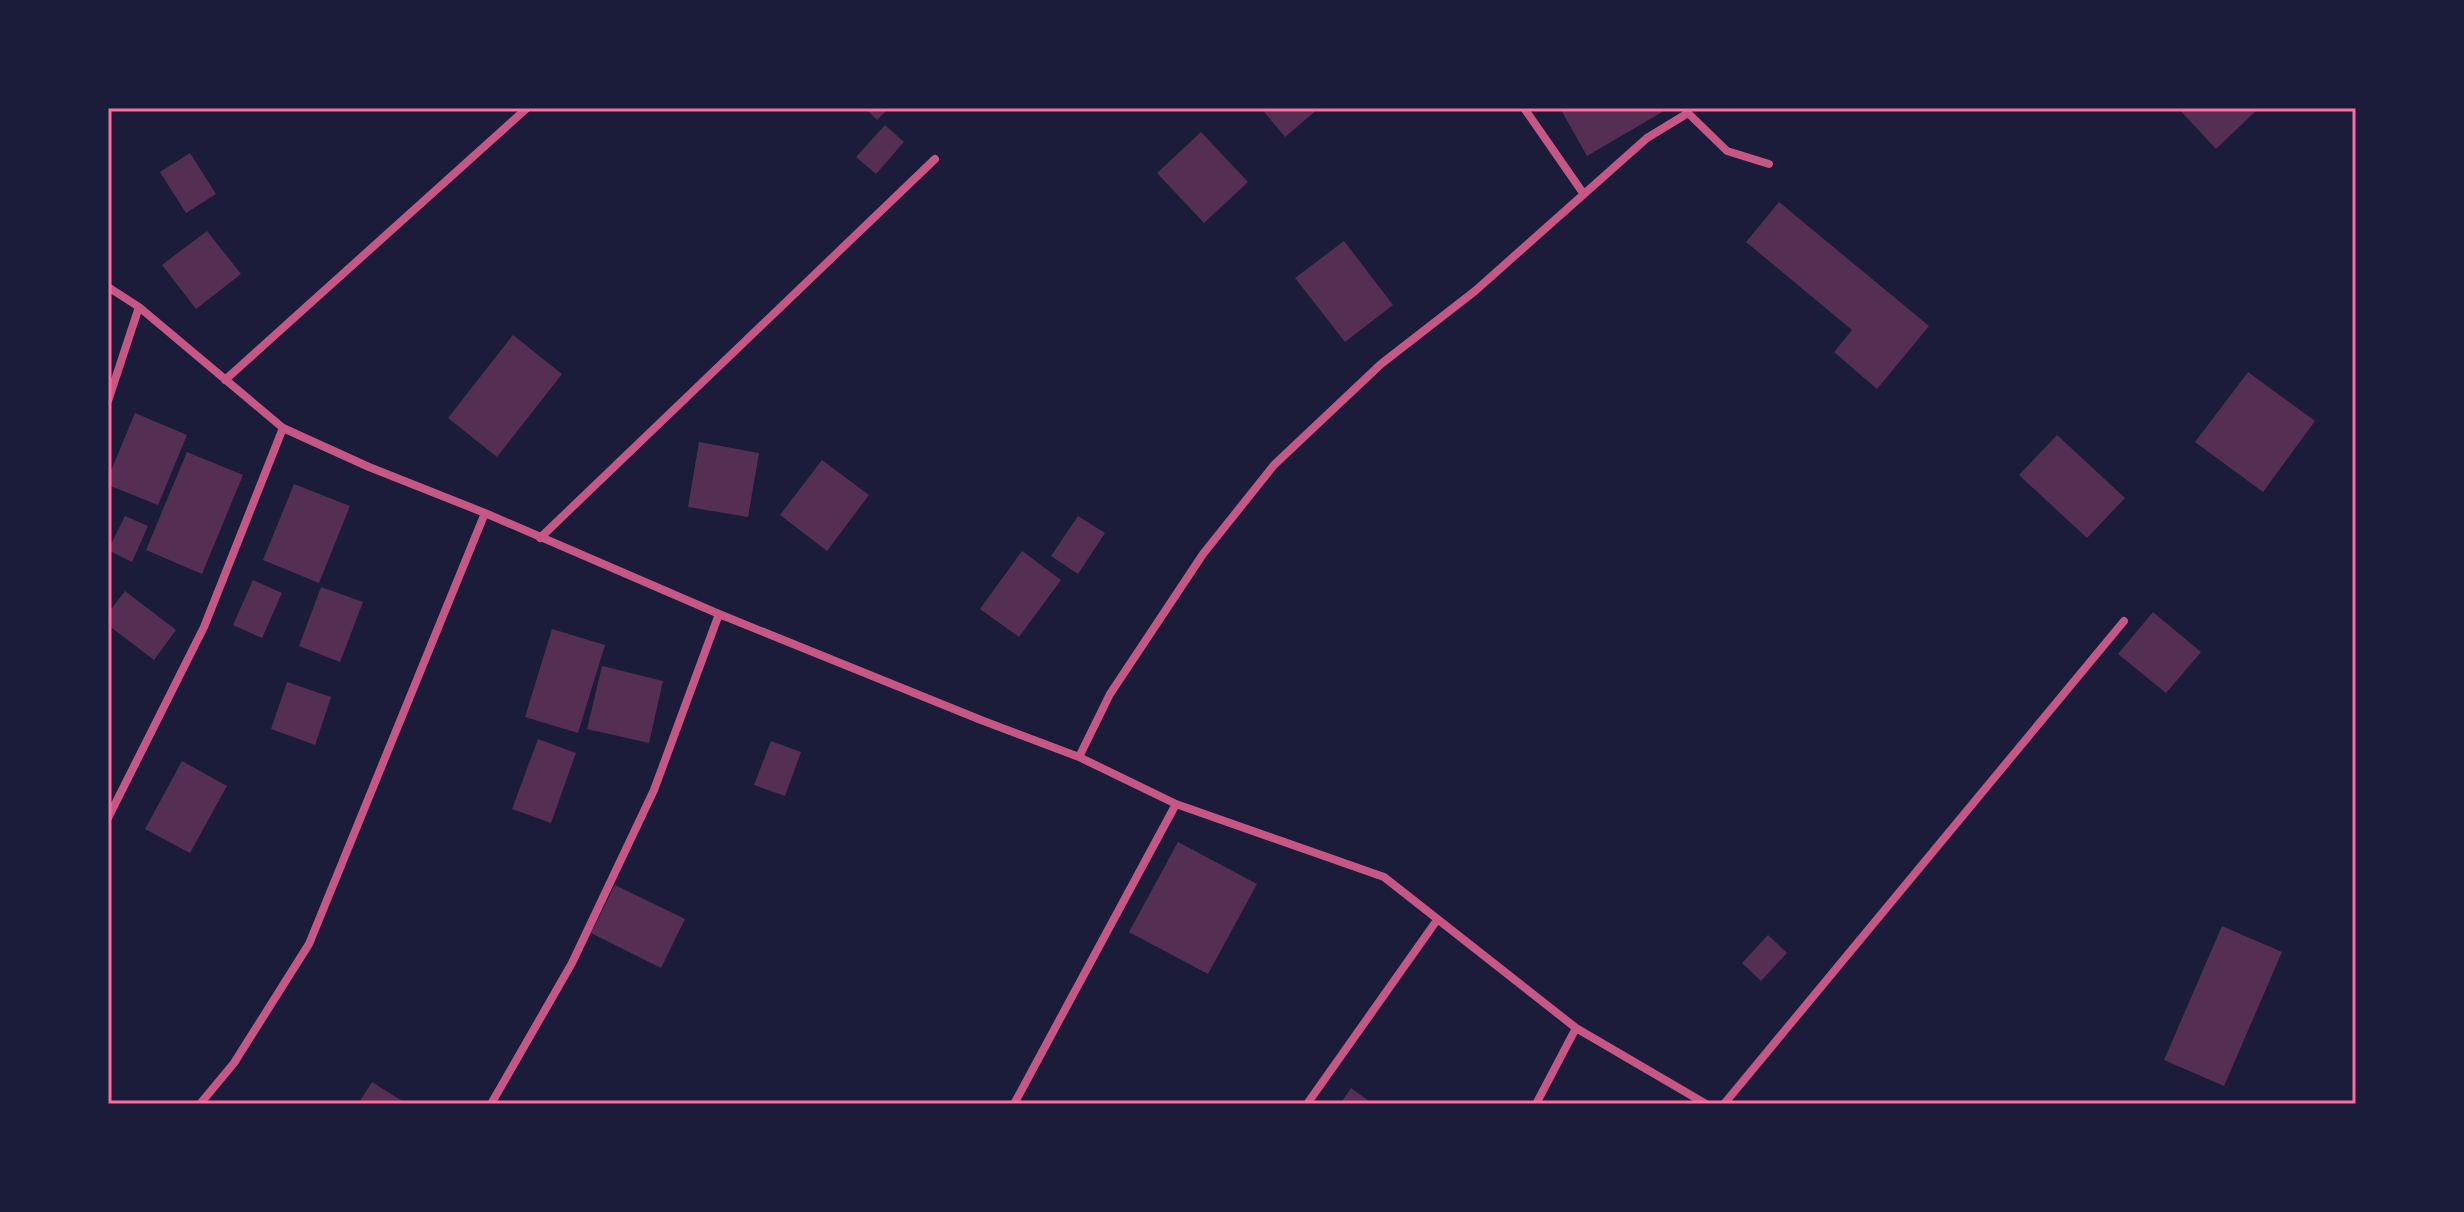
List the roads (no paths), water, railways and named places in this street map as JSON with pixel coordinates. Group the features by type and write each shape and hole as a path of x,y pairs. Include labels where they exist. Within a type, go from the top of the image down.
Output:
{"street":[{"path":"225,380 527,108"},
{"path":"1524,108 1583,193"},
{"path":"1079,757 1110,694 1203,554 1274,465 1381,364 1475,291 1647,138 1688,113 1727,151 1769,164"},
{"path":"540,538 935,159"},
{"path":"108,287 139,307 283,428 719,614 1079,757 1176,804 1384,877 1576,1028 1706,1104"},
{"path":"108,401 139,307"},
{"path":"108,818 204,627 283,428"},
{"path":"200,1104 234,1063 309,944 485,513"},
{"path":"491,1104 572,963 654,790 719,614"},
{"path":"1724,1104 2124,621"},
{"path":"1014,1104 1176,804"},
{"path":"1307,1104 1437,920"},
{"path":"1536,1104 1576,1028"}]}
